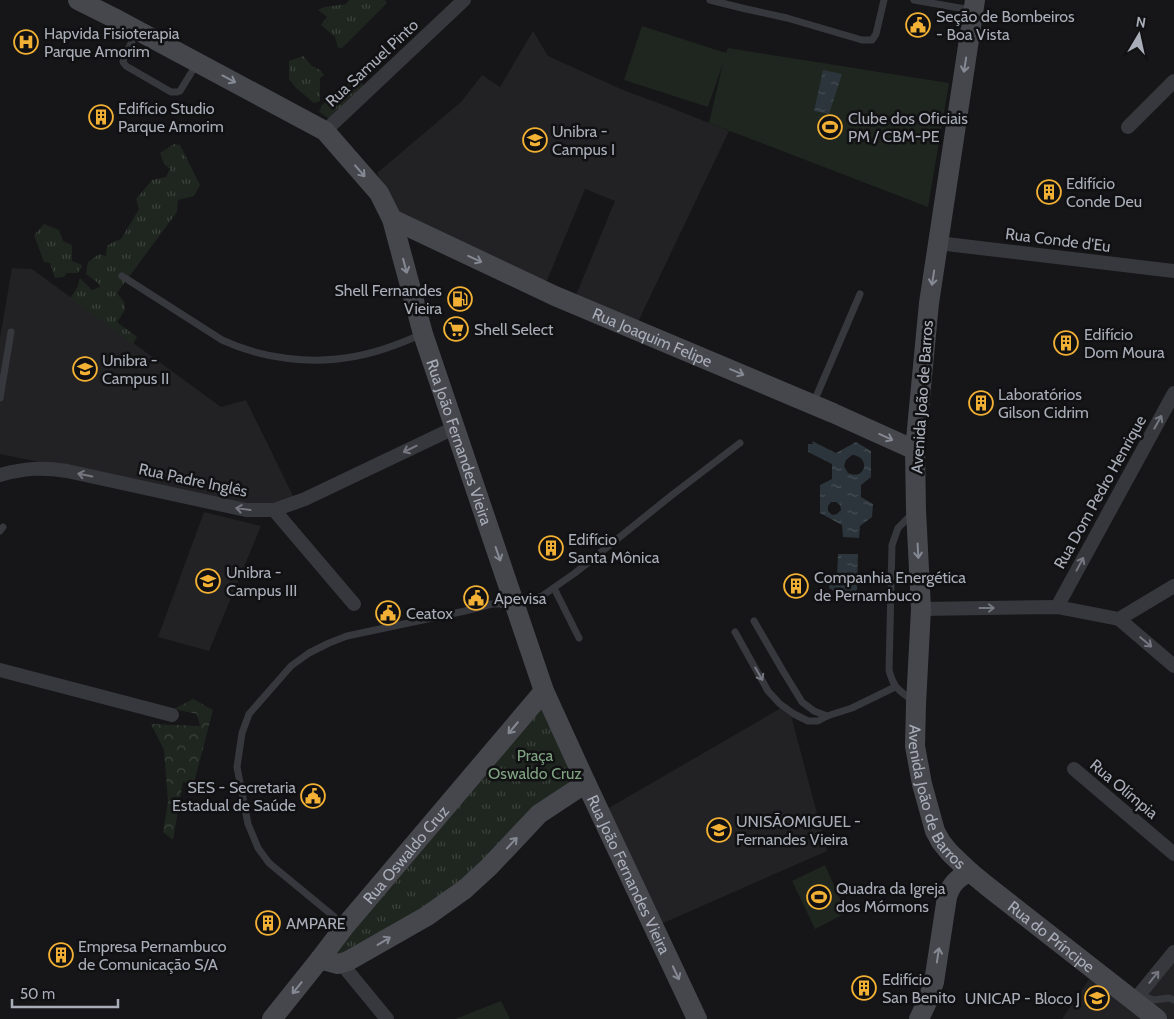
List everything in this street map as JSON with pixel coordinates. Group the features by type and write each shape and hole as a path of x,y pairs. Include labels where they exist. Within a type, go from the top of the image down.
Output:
{"main road":[{"name":"Rua João Fernandes Vieira","path":"78,0 325,130 379,193 392,219 423,334 544,691 697,1019"},
{"name":"Avenida João de Barros","path":"970,872 941,842 935,831 922,784 915,746 921,608 915,450 929,303 975,5"},
{"name":"Rua Joaquim Felipe","path":"392,219 555,296 813,404 915,450"},
{"name":"Rua Oswaldo Cruz","path":"272,1019 345,926 544,691"},
{"path":"320,959 341,964 356,958 427,916 465,889 489,867 539,814 586,783"},
{"path":"919,1019 934,982 950,887 957,879 970,872"},
{"name":"Rua do Príncipe","path":"970,872 1136,998 1157,1019"}],"street":[{"name":"Rua Samuel Pinto","path":"325,130 464,0"},
{"path":"1128,127 1174,81"},
{"name":"Rua Conde d'Eu","path":"938,243 1174,271"},
{"name":"Rua Dom Pedro Henrique","path":"1057,607 1174,393"},
{"name":"Rua Padre Inglês","path":"0,475 17,470 47,468 246,510 274,510 305,500 454,428"},
{"path":"274,510 354,604"},
{"path":"1119,618 1174,586"},
{"path":"921,608 1057,607 1119,618 1174,666"},
{"path":"0,670 172,715"},
{"name":"Rua Olímpia","path":"1074,769 1174,854"},
{"path":"1136,998 1174,952"},
{"path":"341,964 387,1019"}],"lane":[{"path":"710,0 746,10 787,18 862,40 872,40 876,34 884,0"},
{"path":"914,0 975,5"},
{"path":"138,30 124,58 126,66 172,92 180,91 197,62"},
{"path":"122,276 222,340 274,357 300,360 330,360 358,356 423,334"},
{"path":"813,404 860,294"},
{"path":"0,398 11,332"},
{"path":"345,926 268,864 258,848 248,824 237,767 242,733 250,714 291,666 309,652 329,643 347,636 492,604 515,605 542,596 575,573 740,443"},
{"path":"916,510 898,528 892,545 889,670 895,687 916,704"},
{"path":"554,588 578,638"},
{"path":"754,621 802,702 814,711 827,716"},
{"path":"735,632 768,691 780,704 808,721 818,721 852,708 895,687"},
{"path":"1136,998 1154,1000 1169,998 1174,1000"}],"shaded area":[{"name":"Unibra - Campus I","path":"533,31 548,56 623,90 729,131 638,322 576,295 615,201 585,189 546,283 395,210 377,173 461,102 482,75 500,87"},
{"name":"Unibra - Campus II","path":"12,268 32,269 221,407 246,400 294,498 273,505 239,503 0,454 0,338"},
{"name":"Unibra - Campus III","path":"204,512 261,526 209,651 158,637"},
{"name":"UNISÃOMIGUEL - Fernandes Vieira","path":"788,704 827,851 661,924 607,809"},
{"path":"1174,952 1174,1019 1157,1019 1134,1001"},
{"name":"UNICAP - Bloco J","path":"1090,978 1145,1019 1062,1019"}],"green space":[{"path":"349,0 385,0 387,3 342,48 338,48 335,37 321,25 327,17 318,10 328,6 346,4"},
{"name":"Clube dos Oficiais PM / CBM-PE","path":"642,26 726,53 728,48 949,83 928,207 709,123 723,63 708,107 624,80"},
{"path":"303,56 324,75 320,78 320,101 314,103 296,88 289,79 289,61"},
{"path":"356,77 364,86 331,120 319,112 322,105"},
{"path":"174,144 180,145 200,185 194,196 178,200 177,212 117,293 124,302 125,310 117,322 137,337 133,344 70,298 77,288 80,278 92,290 100,287 98,283 86,274 88,262 99,254 106,256 107,246 121,239 139,209 136,199 152,180 166,177 170,169 164,164 160,153"},
{"path":"44,224 59,230 63,241 72,245 72,261 82,265 78,273 67,273 64,277 55,278 50,263 44,262 34,235"},
{"path":"193,699 213,710 194,783 183,782 173,840 163,832 168,802 164,750 151,724 200,726 197,714 174,709"},
{"name":"Praça Oswaldo Cruz","path":"541,706 579,775 462,882 345,960 330,953"},
{"name":"Quadra da Igreja dos Mórmons","path":"825,865 846,913 815,929 792,881"},
{"path":"501,1001 510,1019 455,1019"}],"water":[{"path":"823,70 842,74 829,114 814,111"},
{"path":"812,441 836,453 856,442 871,451 871,477 861,485 861,497 873,504 872,517 860,526 859,538 843,537 842,525 820,513 820,485 832,479 832,464 808,452 808,444 813,444","holes":["852,455 858,456 864,463 864,467 859,474 848,473 844,466 846,460","831,502 836,502 840,505 841,510 837,514 832,515 828,511 828,506"]},
{"path":"838,554 858,554 857,590 846,597 829,588 830,580 837,576"}],"place":[{"name":"Seção de Bombeiros - Boa Vista","path":"918,25"},
{"name":"Hapvida Fisioterapia Parque Amorim","path":"26,42"},
{"name":"Edifício Studio Parque Amorim","path":"101,117"},
{"name":"Clube dos Oficiais PM / CBM-PE","path":"830,127"},
{"name":"Unibra - Campus I","path":"535,140"},
{"name":"Edifício Conde Deu","path":"1049,192"},
{"name":"Shell Fernandes Vieira","path":"460,299"},
{"name":"Shell Select","path":"456,329"},
{"name":"Edifício Dom Moura","path":"1066,343"},
{"name":"Unibra - Campus II","path":"85,369"},
{"name":"Laboratórios Gilson Cidrim","path":"981,403"},
{"name":"Edifício Santa Mônica","path":"551,548"},
{"name":"Unibra - Campus III","path":"208,581"},
{"name":"Companhia Energética de Pernambuco","path":"796,586"},
{"name":"Apevisa","path":"476,598"},
{"name":"Ceatox","path":"388,613"},
{"name":"SES - Secretaria Estadual de Saúde","path":"313,796"},
{"name":"UNISÃOMIGUEL - Fernandes Vieira","path":"719,830"},
{"name":"Quadra da Igreja dos Mórmons","path":"819,897"},
{"name":"AMPARE","path":"268,923"},
{"name":"Empresa Pernambuco de Comunicação S/A","path":"61,955"},
{"name":"Edifício San Benito","path":"864,988"},
{"name":"UNICAP - Bloco J","path":"1097,998"}]}
